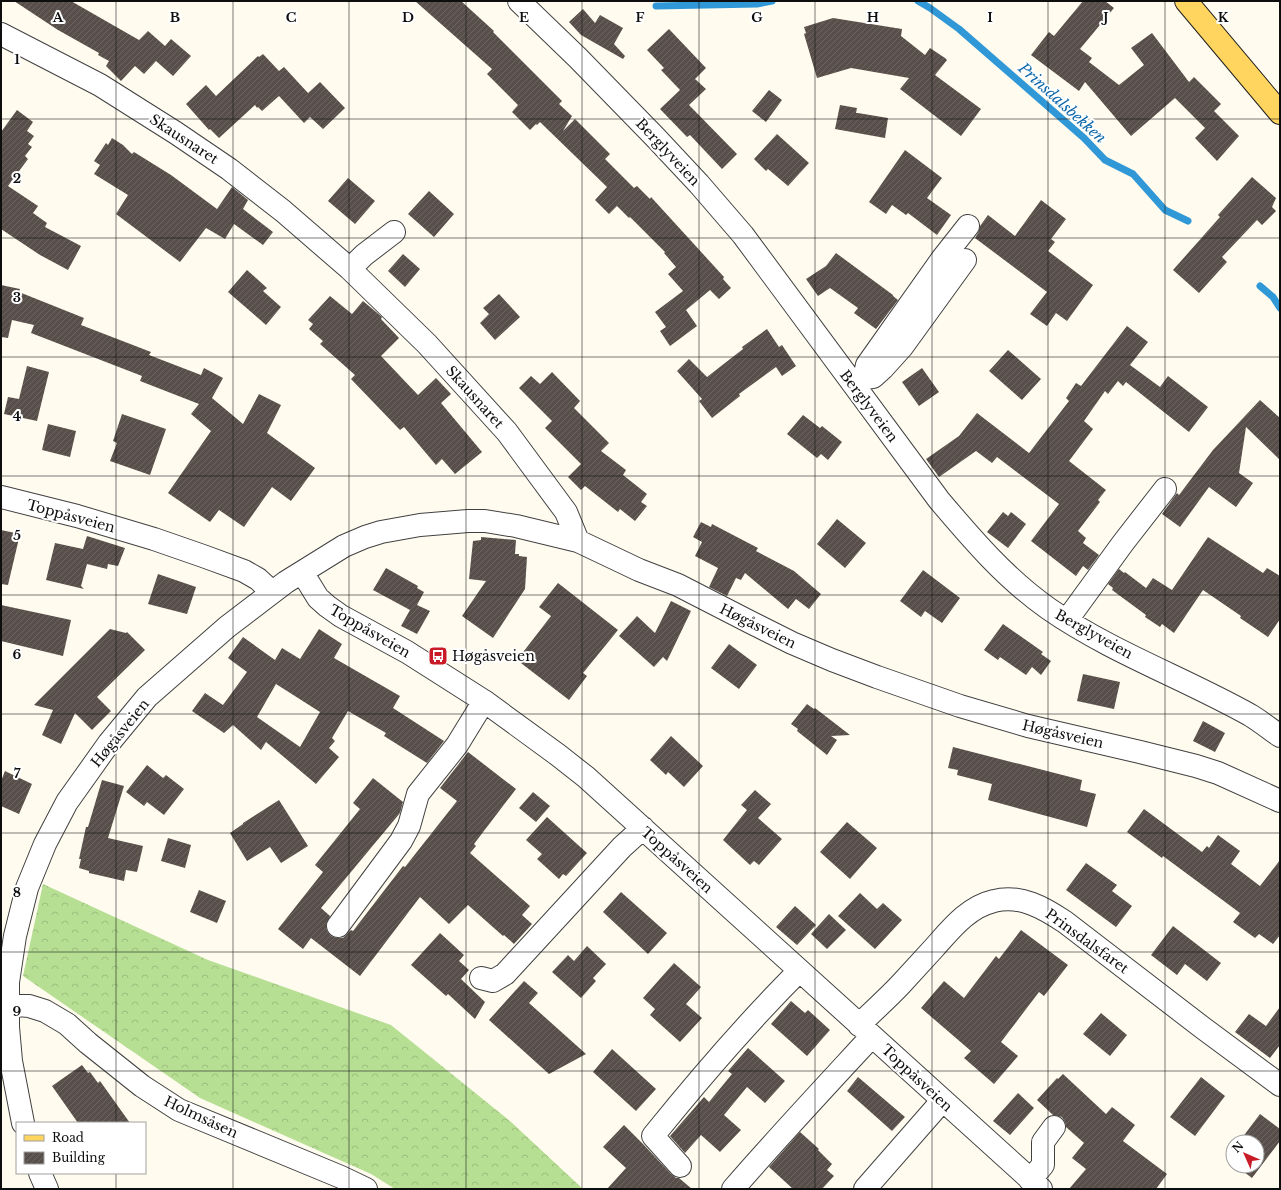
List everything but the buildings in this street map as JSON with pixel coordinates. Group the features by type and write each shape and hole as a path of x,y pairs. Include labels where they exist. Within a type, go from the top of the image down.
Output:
{"main road":[{"path":"1186,1 1280,112"}],"street":[{"name":"Berglyveien","path":"523,2 699,184 743,235 860,382 939,500 965,532 986,554 1028,593 1047,608 1121,651 1251,716 1280,736"},
{"name":"Skausnaret","path":"1,34 100,85 176,133 229,169 283,211 350,269 427,344 506,432 566,512 578,541"},
{"path":"860,382 867,365 942,259 968,226"},
{"path":"350,269 364,255 394,232"},
{"path":"860,382 873,377 902,347 966,260"},
{"path":"1067,620 1123,543 1165,489"},
{"name":"Toppåsveien","path":"1,497 77,516 204,556 244,571 258,579 272,592"},
{"name":"Høgåsveien","path":"23,1122 6,1062 8,982 15,936 27,888 45,844 67,802 109,743 147,697 227,627 272,592 344,546 381,532 420,525 485,521 522,527 578,541 639,570 678,585 792,643 877,677 960,706 1028,726 1196,766 1218,773 1280,801"},
{"name":"Toppåsveien","path":"302,572 318,598 327,606 412,656 484,701 558,755 586,778 866,1030 942,1101 1036,1184 1044,1165 1043,1142 1054,1127"},
{"path":"338,926 401,841 409,826 418,794 457,745 484,701"},
{"path":"481,978 494,981 505,974 622,847 643,828"},
{"name":"Prinsdalsfaret","path":"732,1189 773,1142 797,1118 899,986 953,927 966,915 979,907 994,901 1008,899 1028,902 1046,909 1280,1085"},
{"path":"680,1166 653,1136 691,1089 779,991 799,971"},
{"name":"Holmsåsen","path":"7,1004 29,1006 45,1011 67,1024 88,1043 142,1086 179,1110 341,1177 366,1189"},
{"path":"865,1189 942,1101"},
{"path":"40,1174 47,1189"}],"green space":[{"path":"43,884 208,960 391,1025 510,1121 583,1189 395,1189 371,1174 200,1098 23,976"}],"waterway":[{"name":"Prinsdalsbekken","path":"656,6 757,4 772,1"},
{"name":"Prinsdalsbekken","path":"918,1 959,29 1084,138 1105,160 1133,174 1165,210 1188,221"},
{"name":"Prinsdalsbekken","path":"1260,286 1273,297 1280,308"}],"place":[{"name":"Høgåsveien","path":"438,656"}]}
